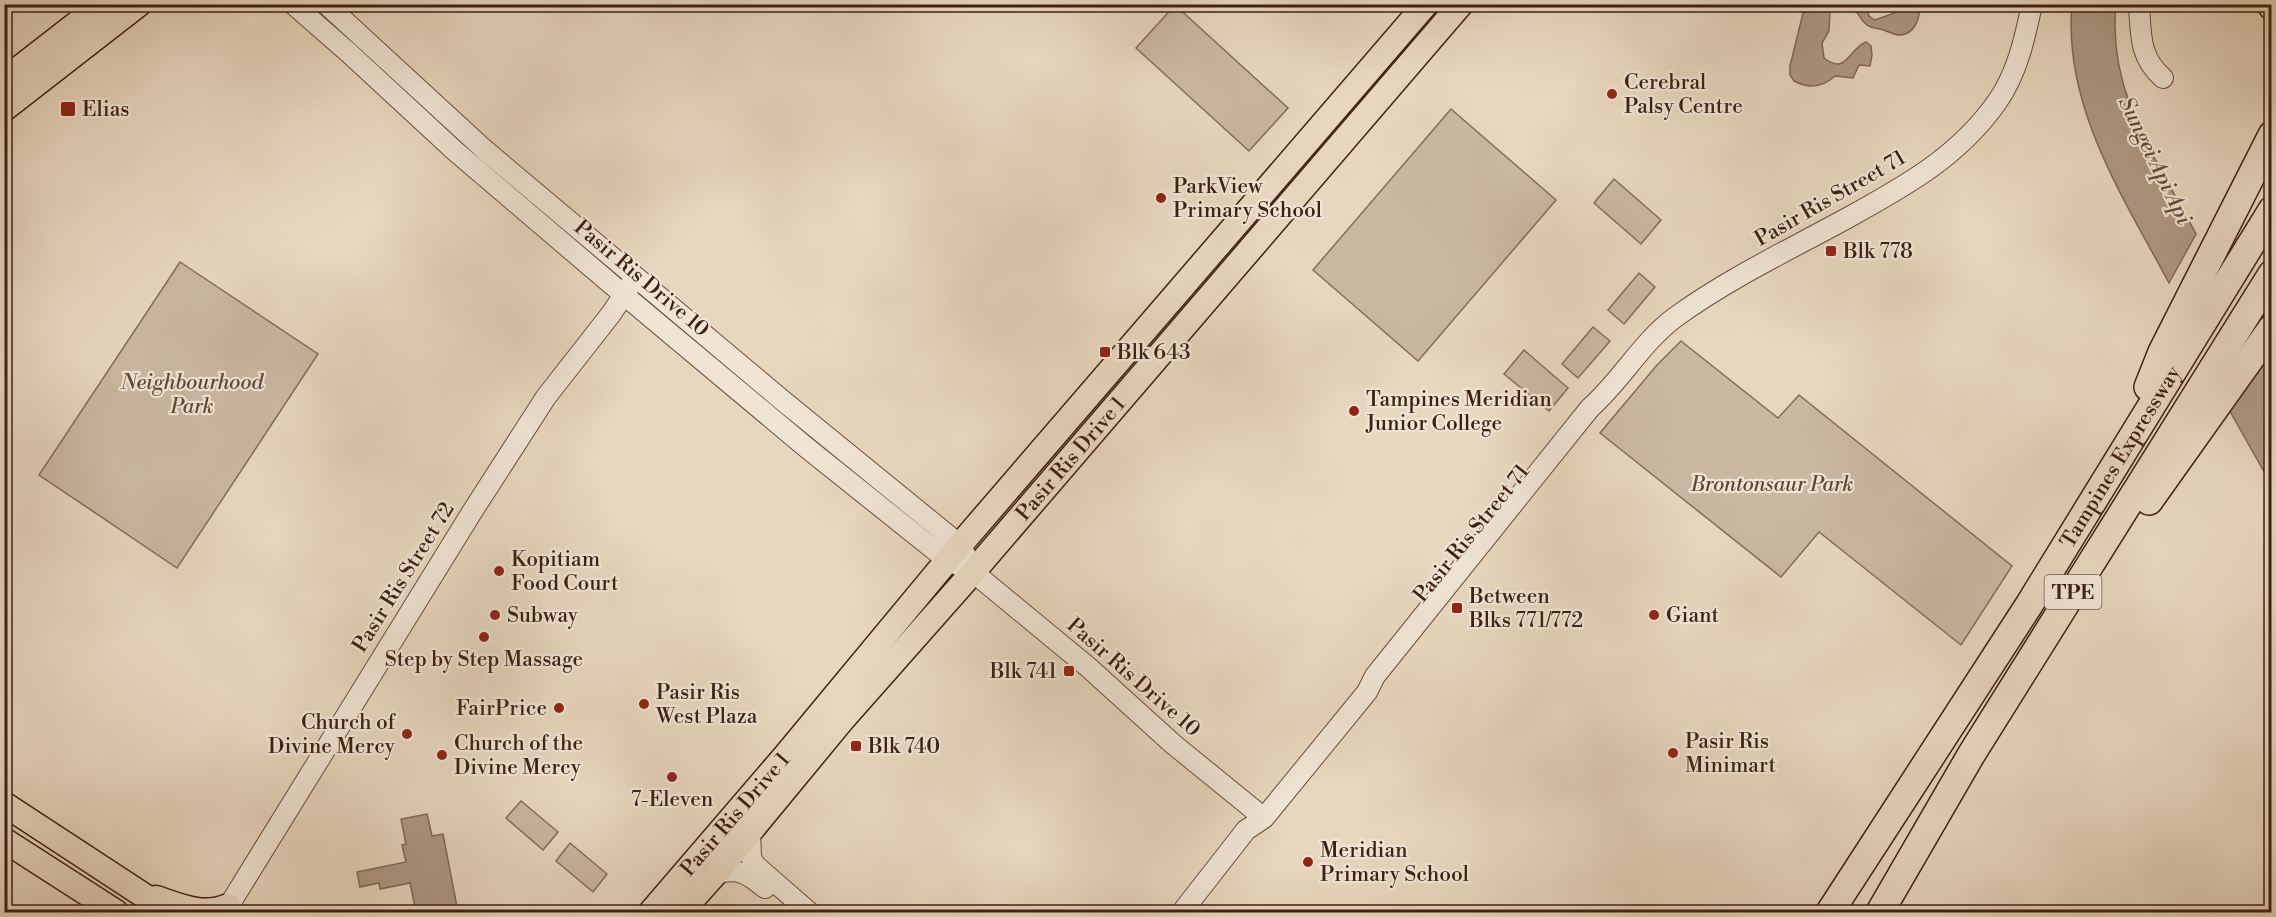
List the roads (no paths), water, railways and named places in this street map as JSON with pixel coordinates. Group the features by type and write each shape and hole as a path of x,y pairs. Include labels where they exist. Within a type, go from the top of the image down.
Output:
{"highway":[{"path":"2122,453 2162,352 2271,135"},
{"name":"Tampines Expressway","path":"1830,912 2029,605 2271,210"},
{"name":"Tampines Expressway","path":"1880,912 1971,755 2271,274"},
{"path":"2010,693 2271,328"},
{"path":"1813,912 1942,738"}],"main road":[{"path":"4,80 102,4"},
{"path":"4,109 139,4"},
{"name":"Pasir Ris Drive 1","path":"651,912 785,756 953,552 1426,4"},
{"name":"Pasir Ris Drive 1","path":"681,912 843,719 973,572 1461,4"},
{"path":"4,804 169,912"},
{"path":"4,840 116,912"},
{"path":"136,891 190,910 210,912 230,910"}],"street":[{"name":"Pasir Ris Drive 10","path":"293,4 456,151 699,358 953,552"},
{"name":"Pasir Ris Drive 10","path":"326,4 468,136 782,400 973,572 1088,667 1173,744 1264,818"},
{"name":"Pasir Ris Street 71","path":"1182,912 1246,830 1264,818 1367,692 1375,676 1434,602 1590,408 1603,397 1645,344 1675,317 1712,292 1884,197 1950,155 1997,102 2014,72 2032,4"},
{"path":"2139,4 2141,36 2145,53 2150,66 2163,78"},
{"name":"Pasir Ris Street 72","path":"230,910 478,503 546,397 611,314 630,300 644,283"},
{"path":"699,358 712,341"},
{"name":"Pasir Ris Street 71","path":"1198,912 1257,838 1264,818"},
{"path":"750,831 751,857 756,865 809,912"},
{"path":"716,873 731,870 746,874 794,912"}],"place":[{"name":"Cerebral Palsy Centre","path":"1612,94"},
{"name":"Elias","path":"68,109"},
{"name":"ParkView Primary School","path":"1161,198"},
{"name":"Blk 778","path":"1831,251"},
{"name":"Blk 643","path":"1105,352"},
{"name":"Tampines Meridian Junior College","path":"1354,411"},
{"name":"Kopitiam Food Court","path":"499,571"},
{"name":"Between Blks 771/772","path":"1457,608"},
{"name":"Subway","path":"495,615"},
{"name":"Giant","path":"1654,615"},
{"name":"Step by Step Massage","path":"484,637"},
{"name":"Blk 741","path":"1069,671"},
{"name":"Pasir Ris West Plaza","path":"644,704"},
{"name":"FairPrice","path":"559,708"},
{"name":"Church of Divine Mercy","path":"407,734"},
{"name":"Blk 740","path":"856,746"},
{"name":"Pasir Ris Minimart","path":"1673,753"},
{"name":"Church of the Divine Mercy","path":"442,755"},
{"name":"7-Eleven","path":"672,777"},
{"name":"Meridian Primary School","path":"1308,862"}],"water label":[{"name":"Sungei Api Api","path":"2156,160"}],"park label":[{"name":"Neighbourhood Park","path":"192,394"},
{"name":"Brontonsaur Park","path":"1772,484"}]}
